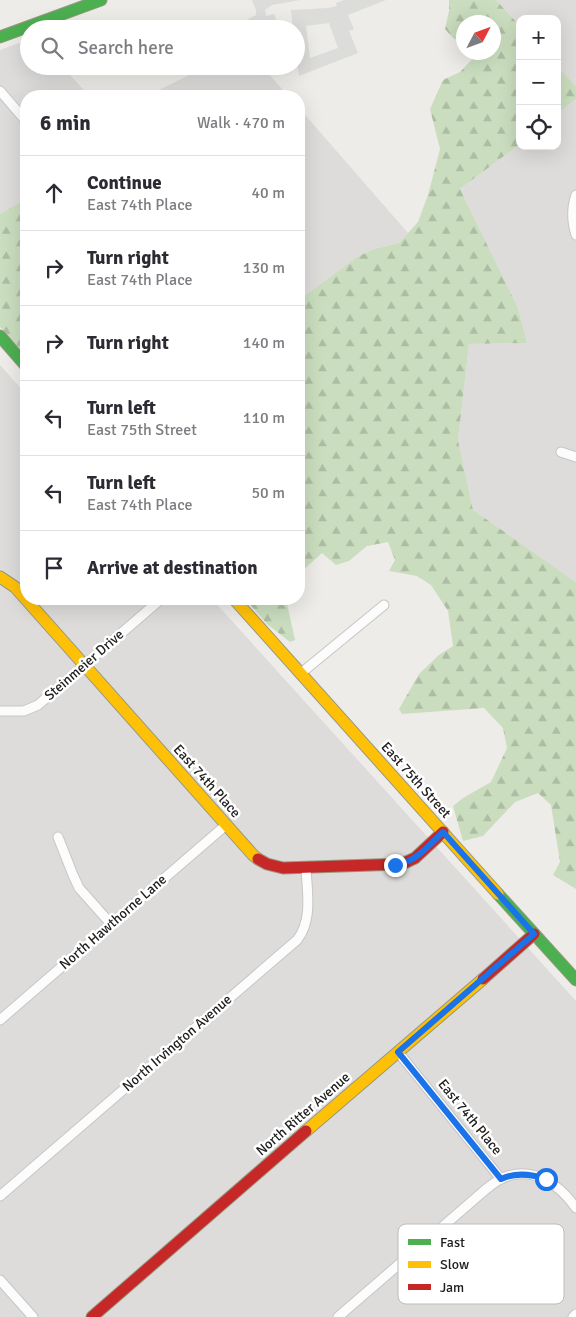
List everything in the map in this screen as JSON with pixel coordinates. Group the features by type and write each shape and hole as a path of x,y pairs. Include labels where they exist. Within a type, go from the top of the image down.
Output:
{"street":[{"path":"46,20 101,0"},
{"path":"0,37 20,30"},
{"path":"0,91 20,114"},
{"path":"576,195 572,216 576,236"},
{"path":"0,336 20,359"},
{"path":"561,452 576,457"},
{"name":"East 74th Place","path":"0,577 20,593"},
{"name":"East 74th Place","path":"31,605 253,855 263,862 283,868 402,864 415,858 443,832"},
{"name":"Steinmeier Drive","path":"0,711 24,711 36,707 153,605"},
{"name":"East 75th Street","path":"239,605 576,980"},
{"path":"300,674 384,605"},
{"name":"North Hawthorne Lane","path":"0,1020 226,825"},
{"path":"58,837 79,888 111,924"},
{"name":"North Irvington Avenue","path":"0,1196 297,940 304,929 308,913 306,868"},
{"name":"North Ritter Avenue","path":"92,1317 534,934"},
{"name":"East 74th Place","path":"398,1052 501,1179"},
{"path":"446,1224 501,1179 513,1175 525,1174 546,1179 561,1191 576,1208"},
{"path":"338,1317 398,1265"},
{"path":"0,1280 33,1317"}],"shaded area":[{"path":"252,0 300,0 272,5 265,10 266,16 274,14 276,20 248,20 256,15"},
{"path":"344,0 386,0 348,15 354,29 349,31 358,53 305,74 305,20 292,20 291,10 337,6 336,3","holes":["329,23 338,48 310,58 306,26"]},
{"path":"496,0 576,0 576,86 561,70 561,15 516,15 516,22"},
{"path":"20,42 20,75 70,75 84,90 20,90 20,202 0,214 0,50"},
{"path":"189,75 270,75 283,90 159,90"},
{"path":"576,99 576,582 473,510 458,440 469,344 527,343 518,308 460,189 516,147 516,150 561,150 561,111"},
{"path":"305,115 408,233 399,243 374,249 357,257 305,296"},
{"path":"0,365 20,387 20,605 217,605 576,1001 576,1317 0,1317"}],"green space":[{"path":"449,0 496,0 516,22 516,147 460,189 518,308 527,343 469,344 458,440 473,510 576,582 576,889 553,875 560,862 551,805 538,793 515,802 483,836 463,841 453,806 491,782 507,748 503,728 484,708 402,714 399,709 419,674 439,655 453,646 448,611 431,585 417,576 389,571 395,560 388,542 367,546 349,561 336,565 322,553 305,568 305,296 357,257 374,249 399,243 418,222 428,195 440,149 430,109 443,80 460,72 471,60 501,60 501,15 456,15 456,39 445,29 449,11"},
{"path":"561,70 576,86 576,99 561,111"},
{"path":"20,202 20,349 0,327 0,214"},
{"path":"250,605 287,605 295,640 290,642 267,624"}],"traffic: fast":[{"path":"46,20 101,0"},
{"path":"0,37 20,30"},
{"path":"0,336 20,359"},
{"path":"498,894 576,980"}],"traffic: slow":[{"path":"0,577 20,593"},
{"path":"31,605 258,859"},
{"path":"239,605 498,894"},
{"path":"306,1131 483,979"}],"traffic: jam":[{"path":"258,859 267,864 283,868 402,864 415,858 443,832"},
{"path":"483,979 534,934"},
{"path":"92,1317 306,1131"}],"route":[{"path":"395,865 413,860 443,832 534,934 398,1052 501,1179 517,1174 525,1174 546,1179"}]}
